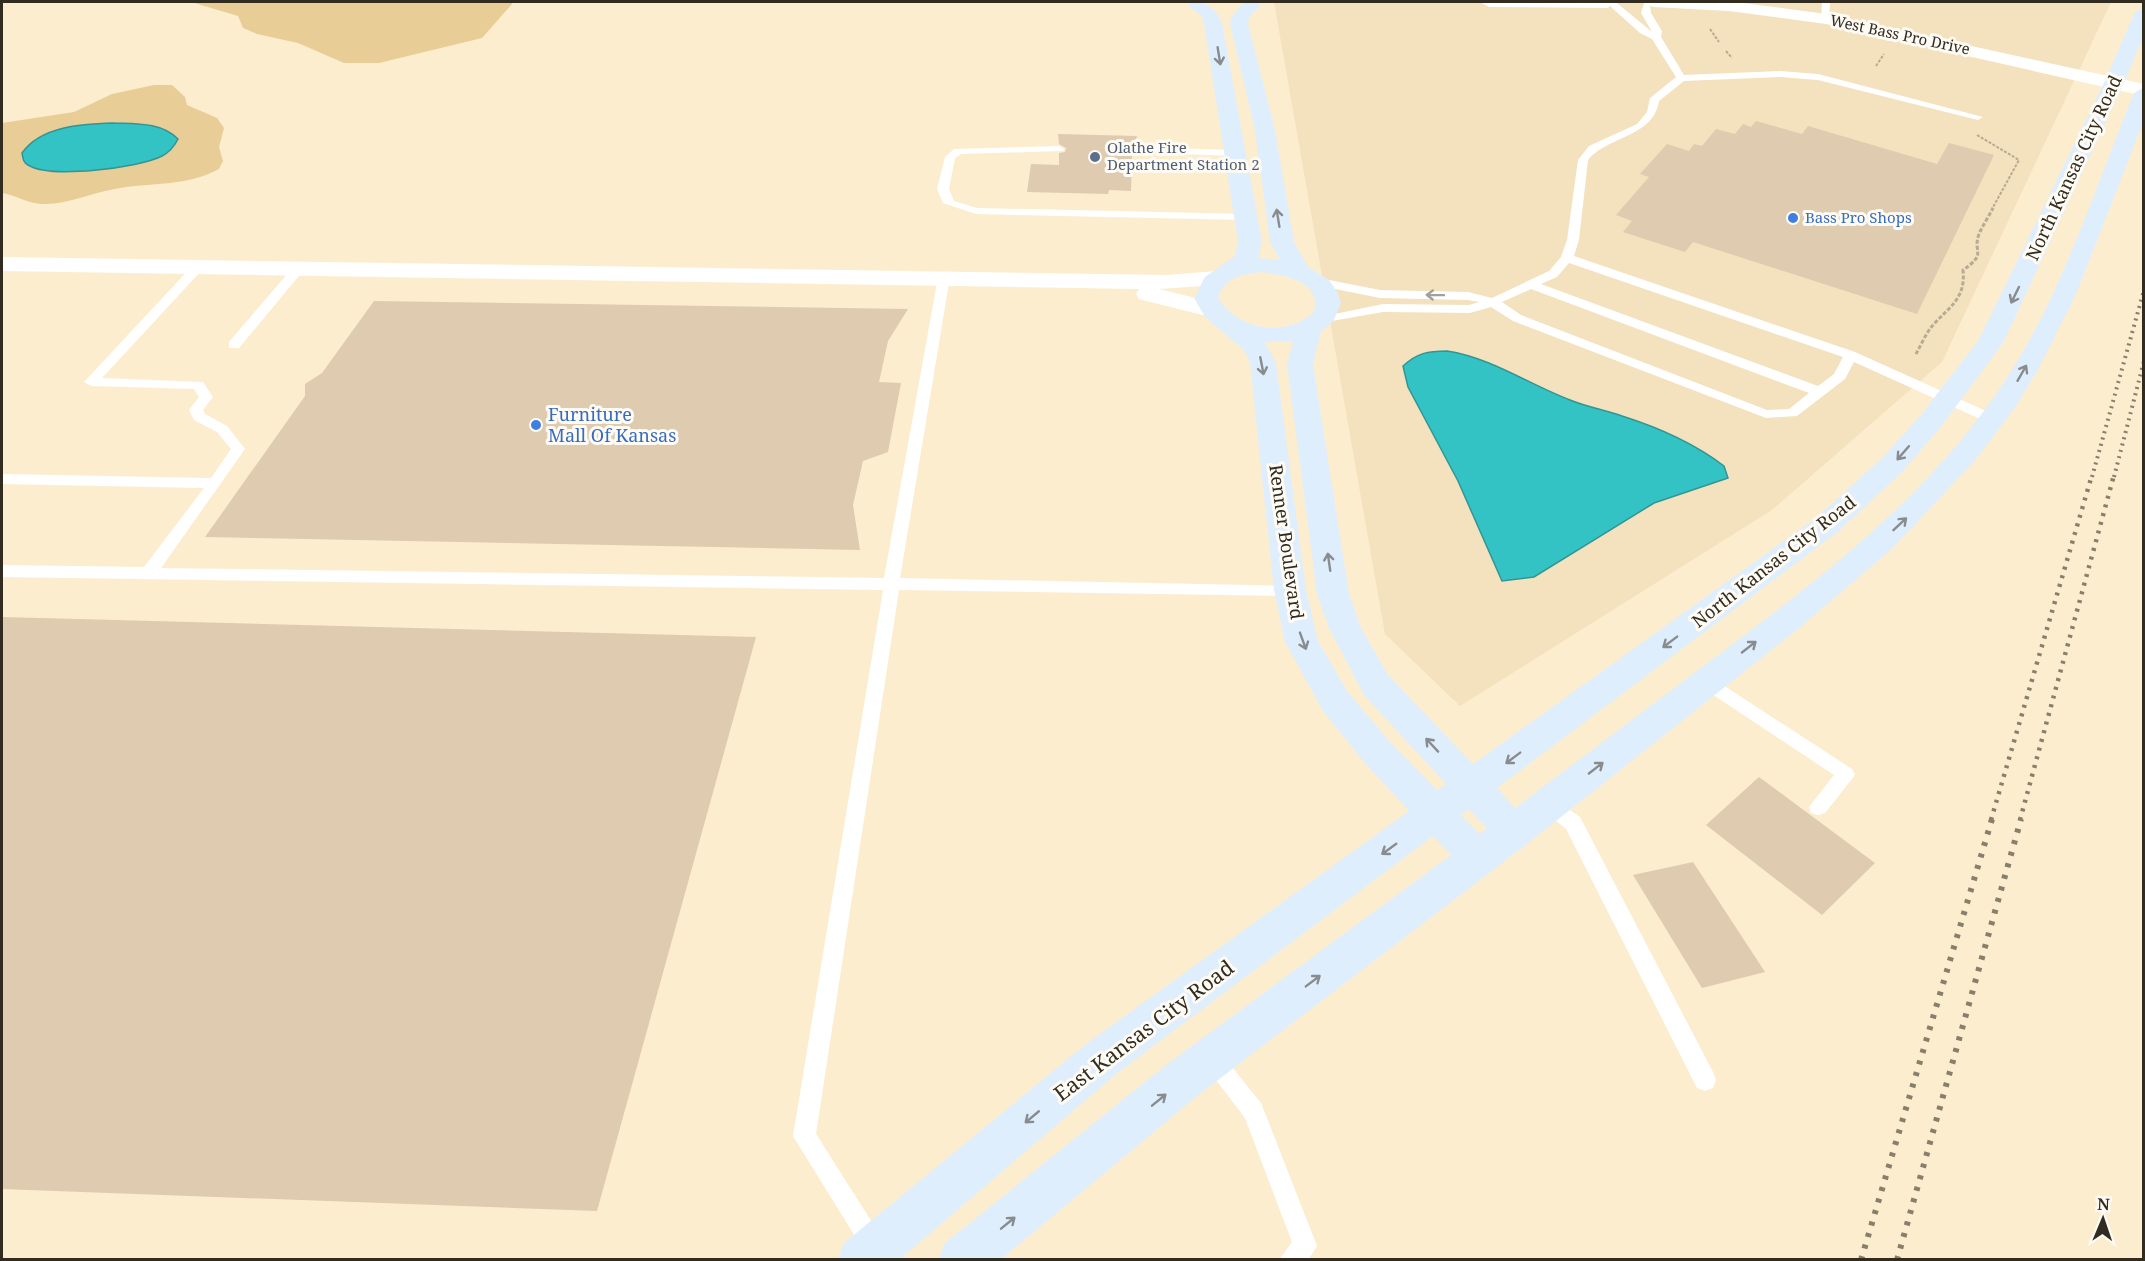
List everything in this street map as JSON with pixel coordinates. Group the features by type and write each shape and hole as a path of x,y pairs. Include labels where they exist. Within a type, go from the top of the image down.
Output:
{"main road":[{"path":"1193,3 1225,9 1255,3"},
{"path":"1193,3 1210,15 1213,23 1250,252 1245,263 1222,275 1209,288 1206,298 1219,316 1242,330 1277,335 1315,324"},
{"path":"1255,3 1240,17 1239,24 1265,130 1282,242 1306,276 1324,290 1329,301 1327,311 1315,324 1300,364 1334,594 1345,628 1376,685 1514,832"},
{"name":"North Kansas City Road","path":"1436,814 1828,524 1891,466 1948,399 1990,344 2125,80 2144,12"},
{"name":"North Kansas City Road","path":"1478,858 1550,804 1869,552 1933,493 2006,401 2059,303 2144,92"},
{"path":"1222,275 1262,265 1306,276"},
{"name":"Renner Boulevard","path":"1219,316 1249,337 1263,363 1290,590 1302,642 1335,701 1377,752 1478,858"},
{"name":"East Kansas City Road","path":"868,1254 1101,1059 1436,814"},
{"path":"962,1260 1210,1058 1478,858"}],"street":[{"path":"1489,2 1609,3"},
{"name":"West Bass Pro Drive","path":"1764,2 1826,10 2125,80 2144,92"},
{"name":"West Bass Pro Drive","path":"1609,3 1826,10"},
{"path":"2,264 1186,282 1222,275"},
{"path":"1036,280 1163,296 1219,316"}],"lane":[{"path":"1609,3 1623,10 1643,31 1656,37 1681,78"},
{"path":"1651,3 1646,13 1658,31 1656,37"},
{"path":"1315,324 1383,308 1470,309 1493,302 1553,274 1566,258 1573,240 1583,160 1593,148 1641,126 1652,113 1654,100 1681,78 1780,74 1818,77 1978,117"},
{"path":"1059,149 972,149 958,152 950,157 943,189 949,203 976,211 1246,217"},
{"path":"1133,150 1234,153"},
{"path":"1566,258 1850,355 1992,419"},
{"path":"148,573 238,449 222,429 199,417 196,410 206,397 198,385 91,382 199,266"},
{"path":"234,345 299,268"},
{"path":"1306,276 1380,294 1468,296 1493,302 1517,318 1750,410 1766,414 1792,413 1839,376 1850,355"},
{"path":"868,1254 804,1136 892,584 944,277"},
{"path":"1530,284 1820,392"},
{"path":"2,479 215,483"},
{"path":"2,571 1290,590"},
{"path":"1706,681 1846,774 1818,807"},
{"path":"1550,804 1573,823 1706,1080"},
{"path":"1210,1058 1253,1112 1305,1246 1291,1260"}],"path":[{"path":"1710,29 1719,42"},
{"path":"1705,35 1714,35"},
{"path":"1876,66 1884,54"},
{"path":"1916,354 1932,326 1954,307 1964,279 1963,270 1975,262 1980,250 1978,236 2019,160 1969,130"}],"shaded area":[{"path":"191,2 512,2 512,4 482,38 379,63 344,63 298,43 257,34 243,28 238,16"},
{"path":"1274,2 2111,2 1942,362 1772,510 1460,706 1385,634"},
{"path":"154,85 172,85 185,97 187,105 217,118 224,128 219,147 223,161 219,169 194,179 115,189 51,204 32,203 2,193 2,123 74,112 112,94","holes":["88,124 148,126 159,128 178,140 111,167 74,171 45,170 48,133"]}],"water":[{"path":"113,123 156,127 164,129 178,139 172,149 162,156 115,168 55,171 39,169 25,163 22,153 30,144 51,132 88,124"},
{"path":"1447,351 1479,359 1570,400 1635,420 1662,431 1701,450 1724,466 1728,478 1654,503 1534,577 1502,581 1458,481 1408,387 1403,366 1423,354"}],"building":[{"name":"Bass Pro Shops","path":"1756,121 1802,134 1808,126 1937,164 1949,143 1994,155 1917,314 1693,242 1685,252 1623,232 1632,221 1616,215 1649,177 1640,174 1667,144 1689,151 1694,144 1702,146 1716,129 1735,134 1743,124 1751,127"},
{"name":"Olathe Fire Department Station 2","path":"1058,134 1137,136 1134,145 1127,148 1127,154 1132,154 1131,191 1109,190 1108,194 1027,192 1031,164 1059,165 1059,153 1065,152 1066,148 1059,144"},
{"path":"374,301 908,309 888,341 879,382 901,383 888,452 863,461 853,505 860,550 205,537 305,396 305,384 322,373"},
{"path":"2,617 756,637 597,1211 2,1189"},
{"path":"1759,777 1875,863 1822,915 1706,825"},
{"path":"1693,862 1765,972 1702,988 1633,875"}],"railway":[{"path":"2092,477 2144,290"},
{"path":"2114,477 2144,361"},
{"path":"1991,820 2092,475"},
{"path":"2020,820 2114,475"},
{"path":"1861,1260 1992,819"},
{"path":"1897,1260 2021,819"}],"place":[{"name":"Olathe Fire Department Station 2","path":"1095,157"},
{"name":"Bass Pro Shops","path":"1793,218"},
{"name":"Furniture Mall Of Kansas","path":"536,425"}]}
